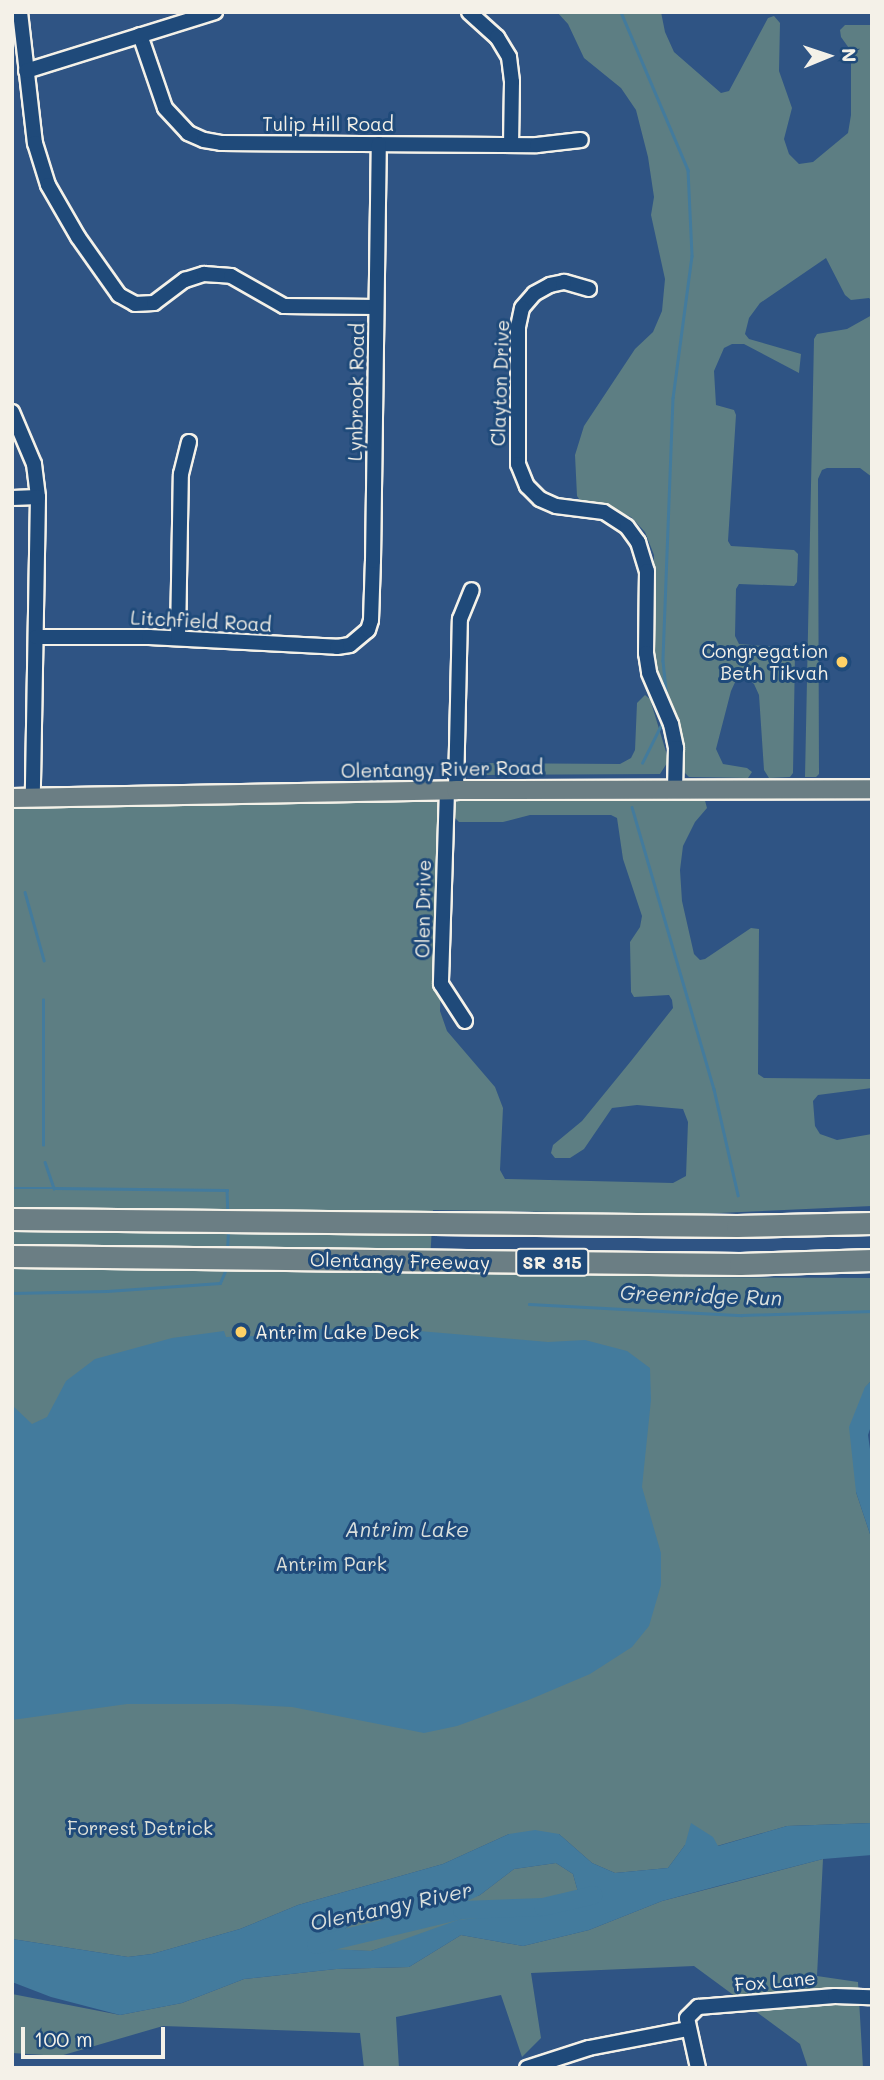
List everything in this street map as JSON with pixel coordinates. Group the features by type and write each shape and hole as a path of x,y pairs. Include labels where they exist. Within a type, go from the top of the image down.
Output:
{"highway":[{"name":"Olentangy Freeway","path":"12,1219 737,1226 872,1223"},
{"name":"Olentangy Freeway","path":"12,1256 740,1264 872,1259"}],"main road":[{"name":"Olentangy River Road","path":"12,798 451,790 872,789"}],"street":[{"path":"20,12 35,143 48,185 111,286 127,301 154,303 185,280 204,274 231,276 284,306 376,307"},
{"path":"26,71 215,12"},
{"path":"470,12 497,37 509,57 512,82 512,145"},
{"name":"Tulip Hill Road","path":"140,35 165,108 188,133 221,143 512,145 581,140"},
{"name":"Lynbrook Road","path":"361,639 371,620 379,144"},
{"name":"Clayton Drive","path":"589,289 564,282 550,285 534,294 522,308 517,327 517,464 527,486 540,499 556,506 586,508 612,516 632,533 643,551 647,571 646,653 649,673 671,724 676,748 675,788"},
{"path":"12,412 34,464 38,496 33,798"},
{"path":"178,638 181,474 189,442"},
{"path":"12,498 38,496"},
{"name":"Olen Drive","path":"465,1021 440,984 460,619 472,590"},
{"name":"Litchfield Road","path":"36,637 178,638 337,647 350,645 361,639"},
{"name":"Fox Lane","path":"688,2029 687,2018 698,2007 835,1996 871,1996"},
{"path":"527,2068 589,2048 688,2029 698,2068"}],"green space":[{"path":"557,12 661,12 665,32 674,52 721,93 729,91 768,18 774,16 780,23 779,71 792,108 784,139 789,154 799,164 813,162 848,133 851,115 851,51 841,37 840,30 845,25 872,25 872,301 869,298 851,300 845,295 826,258 760,303 749,318 745,334 749,339 801,354 799,373 744,344 732,344 724,348 714,371 716,405 734,410 736,415 728,541 731,546 794,550 798,554 797,582 794,586 739,584 736,589 735,636 739,644 792,648 795,653 793,773 790,777 769,778 764,770 759,695 754,684 744,676 737,678 731,691 716,749 723,764 747,768 752,772 748,778 689,777 684,772 681,749 653,658 654,555 645,532 631,517 609,507 582,503 577,496 575,455 584,426 635,349 653,332 662,311 665,279 651,215 654,197 648,157 636,110 621,88 584,58 568,24"},
{"path":"872,315 872,477 860,468 827,468 822,470 818,479 819,774 816,777 805,777 814,339 817,334 847,329"},
{"path":"645,695 650,699 667,755 667,763 660,774 479,775 472,770 475,763 620,764 631,758 635,750 637,703"},
{"name":"Antrim Park","path":"447,790 440,1011 447,1031 495,1087 503,1108 500,1170 505,1179 673,1183 686,1176 688,1122 683,1109 637,1105 612,1108 584,1149 570,1158 555,1158 551,1153 553,1145 582,1121 673,1008 672,1000 669,995 634,997 631,992 630,942 640,927 642,916 623,859 617,818 611,815 530,815 503,822 459,822 453,816 454,801 459,797 704,797 707,808 695,822 683,846 680,870 682,901 694,954 700,960 751,928 759,929 758,1074 764,1078 872,1079 872,1088 818,1095 813,1101 815,1126 820,1134 837,1140 872,1134 872,1206 697,1214 433,1210 430,1261 683,1263 683,1277 872,1278 872,1380 865,1388 856,1492 872,1540 872,1823 787,1826 717,1846 685,1845 668,1868 615,1873 592,1863 559,1834 509,1834 443,1864 298,1905 240,1929 152,1954 128,1957 12,1939 12,798"},
{"path":"823,1859 817,1976 858,1982 863,2068 808,2068 800,2044 694,1966 531,1973 541,2038 522,2057 501,1995 396,2017 399,2068 364,2068 360,2033 163,2026 60,2056 12,2053 12,1994 120,2015 182,2003 244,1979 336,1969 409,1967 461,1935 523,1946 589,1930 662,1901"},
{"path":"556,1863 573,1874 578,1892 566,1909 514,1916 412,1938 371,1951 330,1950 346,1928 366,1917 400,1922 480,1895 514,1869"}],"water":[{"name":"Antrim Lake","path":"372,1327 548,1342 585,1340 627,1351 650,1368 651,1400 642,1487 661,1553 661,1585 649,1626 632,1647 590,1674 531,1699 457,1726 424,1733 292,1707 233,1704 127,1704 12,1720 12,1405 32,1424 47,1417 66,1381 95,1359 172,1338 224,1331 226,1337 256,1336 258,1332"},
{"path":"872,1380 872,1423 868,1435 872,1463 872,1540 856,1492 849,1427 865,1387"},
{"path":"691,1823 713,1837 718,1846 787,1826 872,1823 872,1855 823,1859 718,1886 662,1901 589,1930 523,1946 461,1935 409,1967 336,1969 244,1979 182,2003 120,2015 51,1997 12,1982 12,1939 128,1957 152,1954 240,1929 298,1905 443,1864 509,1834 535,1830 559,1834 592,1863 615,1873 668,1868 685,1845","holes":["556,1863 573,1874 578,1892 566,1909 458,1920 371,1951 331,1949 346,1928 366,1917 400,1922 448,1910 480,1895 514,1869"]}],"waterway":[{"path":"621,12 688,170 692,256 673,398 663,661 667,700"},
{"path":"642,763 661,725"},
{"path":"632,807 714,1089 738,1195"},
{"path":"25,892 44,960"},
{"path":"43,1000 43,1145"},
{"path":"45,1162 54,1188 227,1190 228,1213"},
{"path":"12,1188 54,1188"},
{"path":"227,1251 228,1230"},
{"path":"12,1293 107,1291 220,1283 226,1269"},
{"name":"Greenridge Run","path":"529,1304 742,1315 872,1311"},
{"name":"Olentangy River","path":"316,1945 462,1910 543,1907 594,1895"}],"place":[{"name":"Congregation Beth Tikvah","path":"842,662"},
{"name":"Antrim Lake Deck","path":"241,1332"}],"park label":[{"name":"Forrest Detrick","path":"140,1828"}]}
